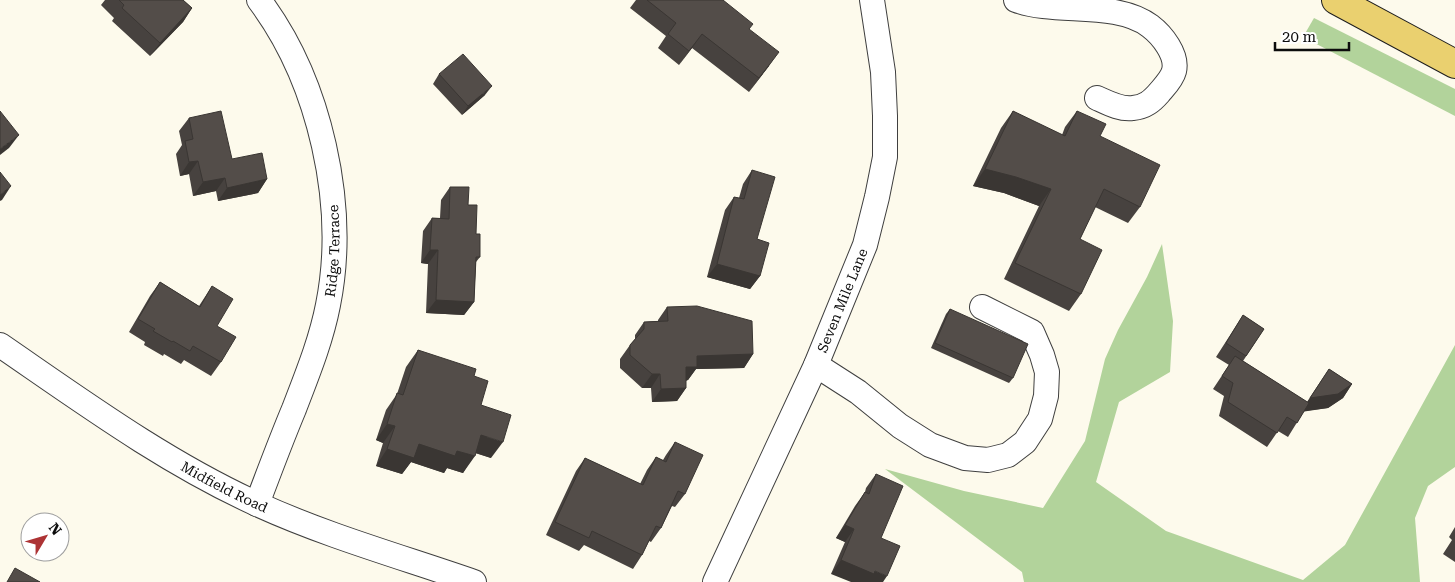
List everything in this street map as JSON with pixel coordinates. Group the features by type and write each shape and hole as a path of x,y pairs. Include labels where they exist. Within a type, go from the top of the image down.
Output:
{"main road":[{"path":"1336,0 1455,64"}],"street":[{"name":"Ridge Terrace","path":"257,504 315,356 328,304 334,252 332,199 325,149 312,102 294,59 259,0"},
{"name":"Seven Mile Lane","path":"715,582 816,365 865,245 885,157 883,72 872,0"},
{"path":"1016,0 1029,5 1113,12 1130,16 1149,25 1164,40 1172,53 1174,71 1167,84 1151,102 1134,108 1123,108 1097,98"},
{"path":"816,365 858,392 900,426 930,445 965,458 988,460 1008,455 1025,442 1040,419 1046,396 1046,372 1042,355 1032,332 982,307"},
{"name":"Midfield Road","path":"0,346 177,462 257,504 324,531 474,582"}],"green space":[{"path":"1314,18 1455,89 1455,116 1303,37"},
{"path":"1162,244 1173,321 1170,372 1119,402 1096,482 1166,531 1303,580 1345,545 1455,345 1455,467 1428,486 1415,518 1420,582 1024,582 1022,572 885,469 964,491 1043,508 1085,441 1105,359"}],"building":[{"path":"119,0 183,0 192,8 160,43 122,8 124,5"},
{"path":"647,0 723,0 753,24 749,29 779,52 759,78 702,34 689,51 668,34 676,23"},
{"path":"463,54 492,86 468,106 439,74"},
{"path":"0,111 19,135 0,149"},
{"path":"221,111 232,159 262,153 267,179 227,188 225,178 203,182 198,161 189,162 185,141 193,139 189,118"},
{"path":"1013,111 1065,136 1077,111 1106,124 1100,136 1160,165 1140,207 1104,189 1080,239 1102,250 1081,294 1015,263 1051,189 985,169"},
{"path":"752,170 775,177 757,239 769,243 760,276 717,264 734,197 744,199"},
{"path":"0,172 11,186 0,195"},
{"path":"450,187 469,187 468,205 477,205 476,234 480,234 480,257 476,257 474,302 436,300 438,250 430,250 432,218 449,219"},
{"path":"160,282 200,307 212,286 233,299 217,326 236,337 221,362 193,346 190,351 172,342 153,331 155,329 138,319"},
{"path":"697,306 752,321 753,354 697,356 697,367 686,367 686,388 661,389 660,374 652,374 630,355 630,345 644,329 644,322 668,321 667,307"},
{"path":"950,309 1028,344 1013,378 935,343"},
{"path":"1243,315 1264,329 1246,356 1226,343"},
{"path":"418,350 476,369 474,376 488,381 481,405 511,415 503,442 481,435 475,456 457,451 455,456 419,444 414,458 387,449 395,426 387,424 397,393 403,395"},
{"path":"1235,356 1309,403 1297,423 1287,417 1277,433 1228,402 1233,383 1222,376"},
{"path":"1329,369 1352,384 1338,394 1310,398"},
{"path":"675,442 703,455 685,494 678,491 661,528 656,526 642,555 592,531 589,538 555,522 585,458 643,485 656,457 666,462"},
{"path":"876,474 903,486 881,538 900,546 887,576 875,571 874,574 841,560 854,529 845,525 865,492 869,494"},
{"path":"15,568 40,582 7,582"}]}
